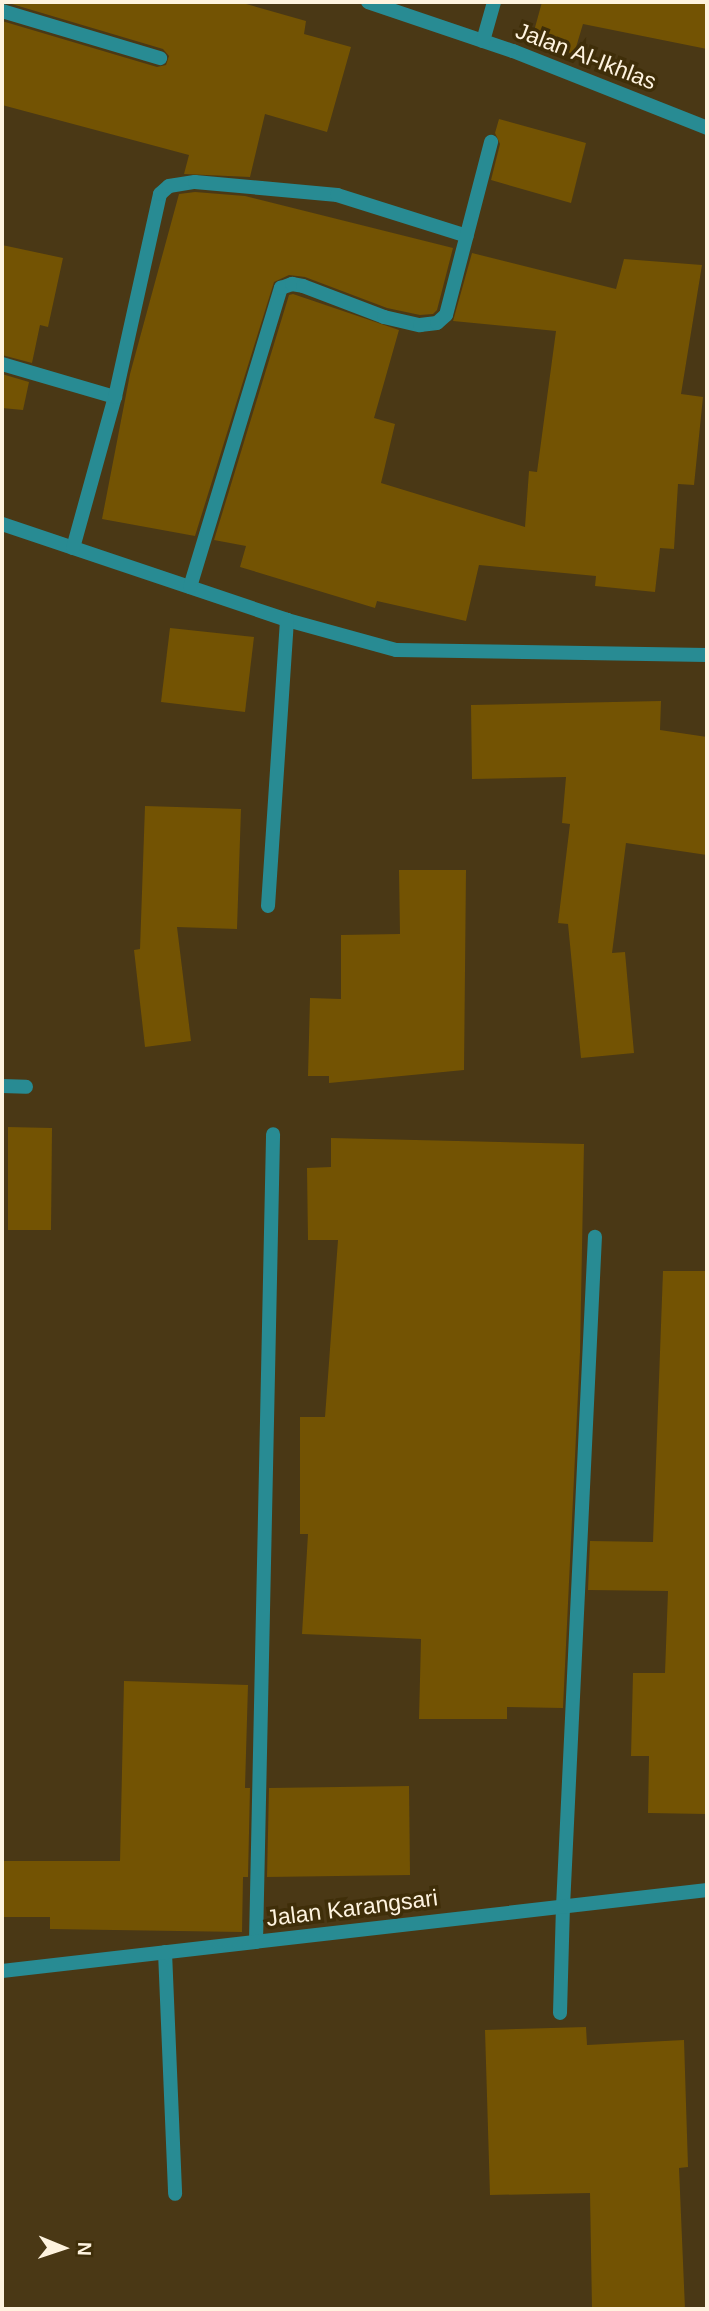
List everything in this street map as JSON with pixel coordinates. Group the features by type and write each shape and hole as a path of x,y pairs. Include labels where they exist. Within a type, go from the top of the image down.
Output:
{"street":[{"name":"Jalan Al-Ikhlas","path":"368,2 483,41 707,128"},
{"path":"483,41 494,2"},
{"path":"2,12 160,58"},
{"path":"190,587 281,288 292,284 303,286 384,317 420,325 438,323 446,315 491,142"},
{"path":"73,548 115,397 160,194 169,186 195,182 337,195 467,236"},
{"path":"2,364 115,397"},
{"path":"2,524 287,620 396,650 707,652"},
{"path":"268,906 287,620"},
{"path":"2,1086 26,1087"},
{"path":"256,1942 273,1134"},
{"path":"559,2013 595,1237"},
{"name":"Jalan Karangsari","path":"2,1971 707,1890"},
{"path":"165,1952 175,2194"}],"building":[{"path":"5,2 239,2 306,21 304,34 351,47 327,132 265,114 250,177 184,174 189,155 2,105 2,21 157,67 166,65 169,56 163,49"},
{"path":"542,2 707,2 707,49 583,24 574,54 531,42"},
{"path":"499,119 586,143 571,203 491,180 500,144 495,133"},
{"path":"195,192 245,196 453,248 437,310 433,314 420,315 387,308 305,277 289,275 274,282 195,536 102,519 130,374 179,194"},
{"path":"2,245 63,258 48,327 40,325 32,363 2,355"},
{"path":"472,253 616,289 624,259 702,265 681,394 703,397 694,485 678,484 674,549 660,548 655,592 595,586 596,576 479,565 466,621 377,601 375,608 240,567 246,546 214,540 289,295 293,294 399,330 374,418 395,424 381,483 525,527 529,471 537,472 556,331 453,321"},
{"path":"2,374 29,382 23,410 2,408"},
{"path":"170,628 254,637 245,712 161,702"},
{"path":"661,701 660,730 707,737 707,855 626,843 612,953 625,952 634,1053 581,1058 568,924 558,923 570,824 562,823 566,777 472,779 471,705"},
{"path":"145,806 241,809 237,929 177,927 191,1041 145,1047 134,950 140,949"},
{"path":"399,870 466,870 464,1070 329,1083 329,1076 308,1076 310,998 341,999 341,935 400,934"},
{"path":"8,1127 52,1128 51,1230 8,1230"},
{"path":"331,1138 584,1144 580,1352 563,1708 507,1707 507,1719 419,1719 421,1639 302,1634 308,1534 300,1534 300,1417 325,1417 338,1240 308,1240 307,1168 331,1167"},
{"path":"663,1271 707,1271 707,1814 648,1813 649,1756 631,1756 633,1673 665,1673 668,1591 588,1590 590,1541 653,1542"},
{"path":"124,1681 248,1685 245,1788 250,1788 248,1877 243,1877 242,1932 50,1929 50,1917 2,1917 2,1861 120,1861"},
{"path":"409,1786 410,1875 267,1877 269,1788"},
{"path":"586,2027 587,2045 684,2040 688,2167 679,2168 685,2309 592,2309 590,2193 490,2195 485,2030"}]}
